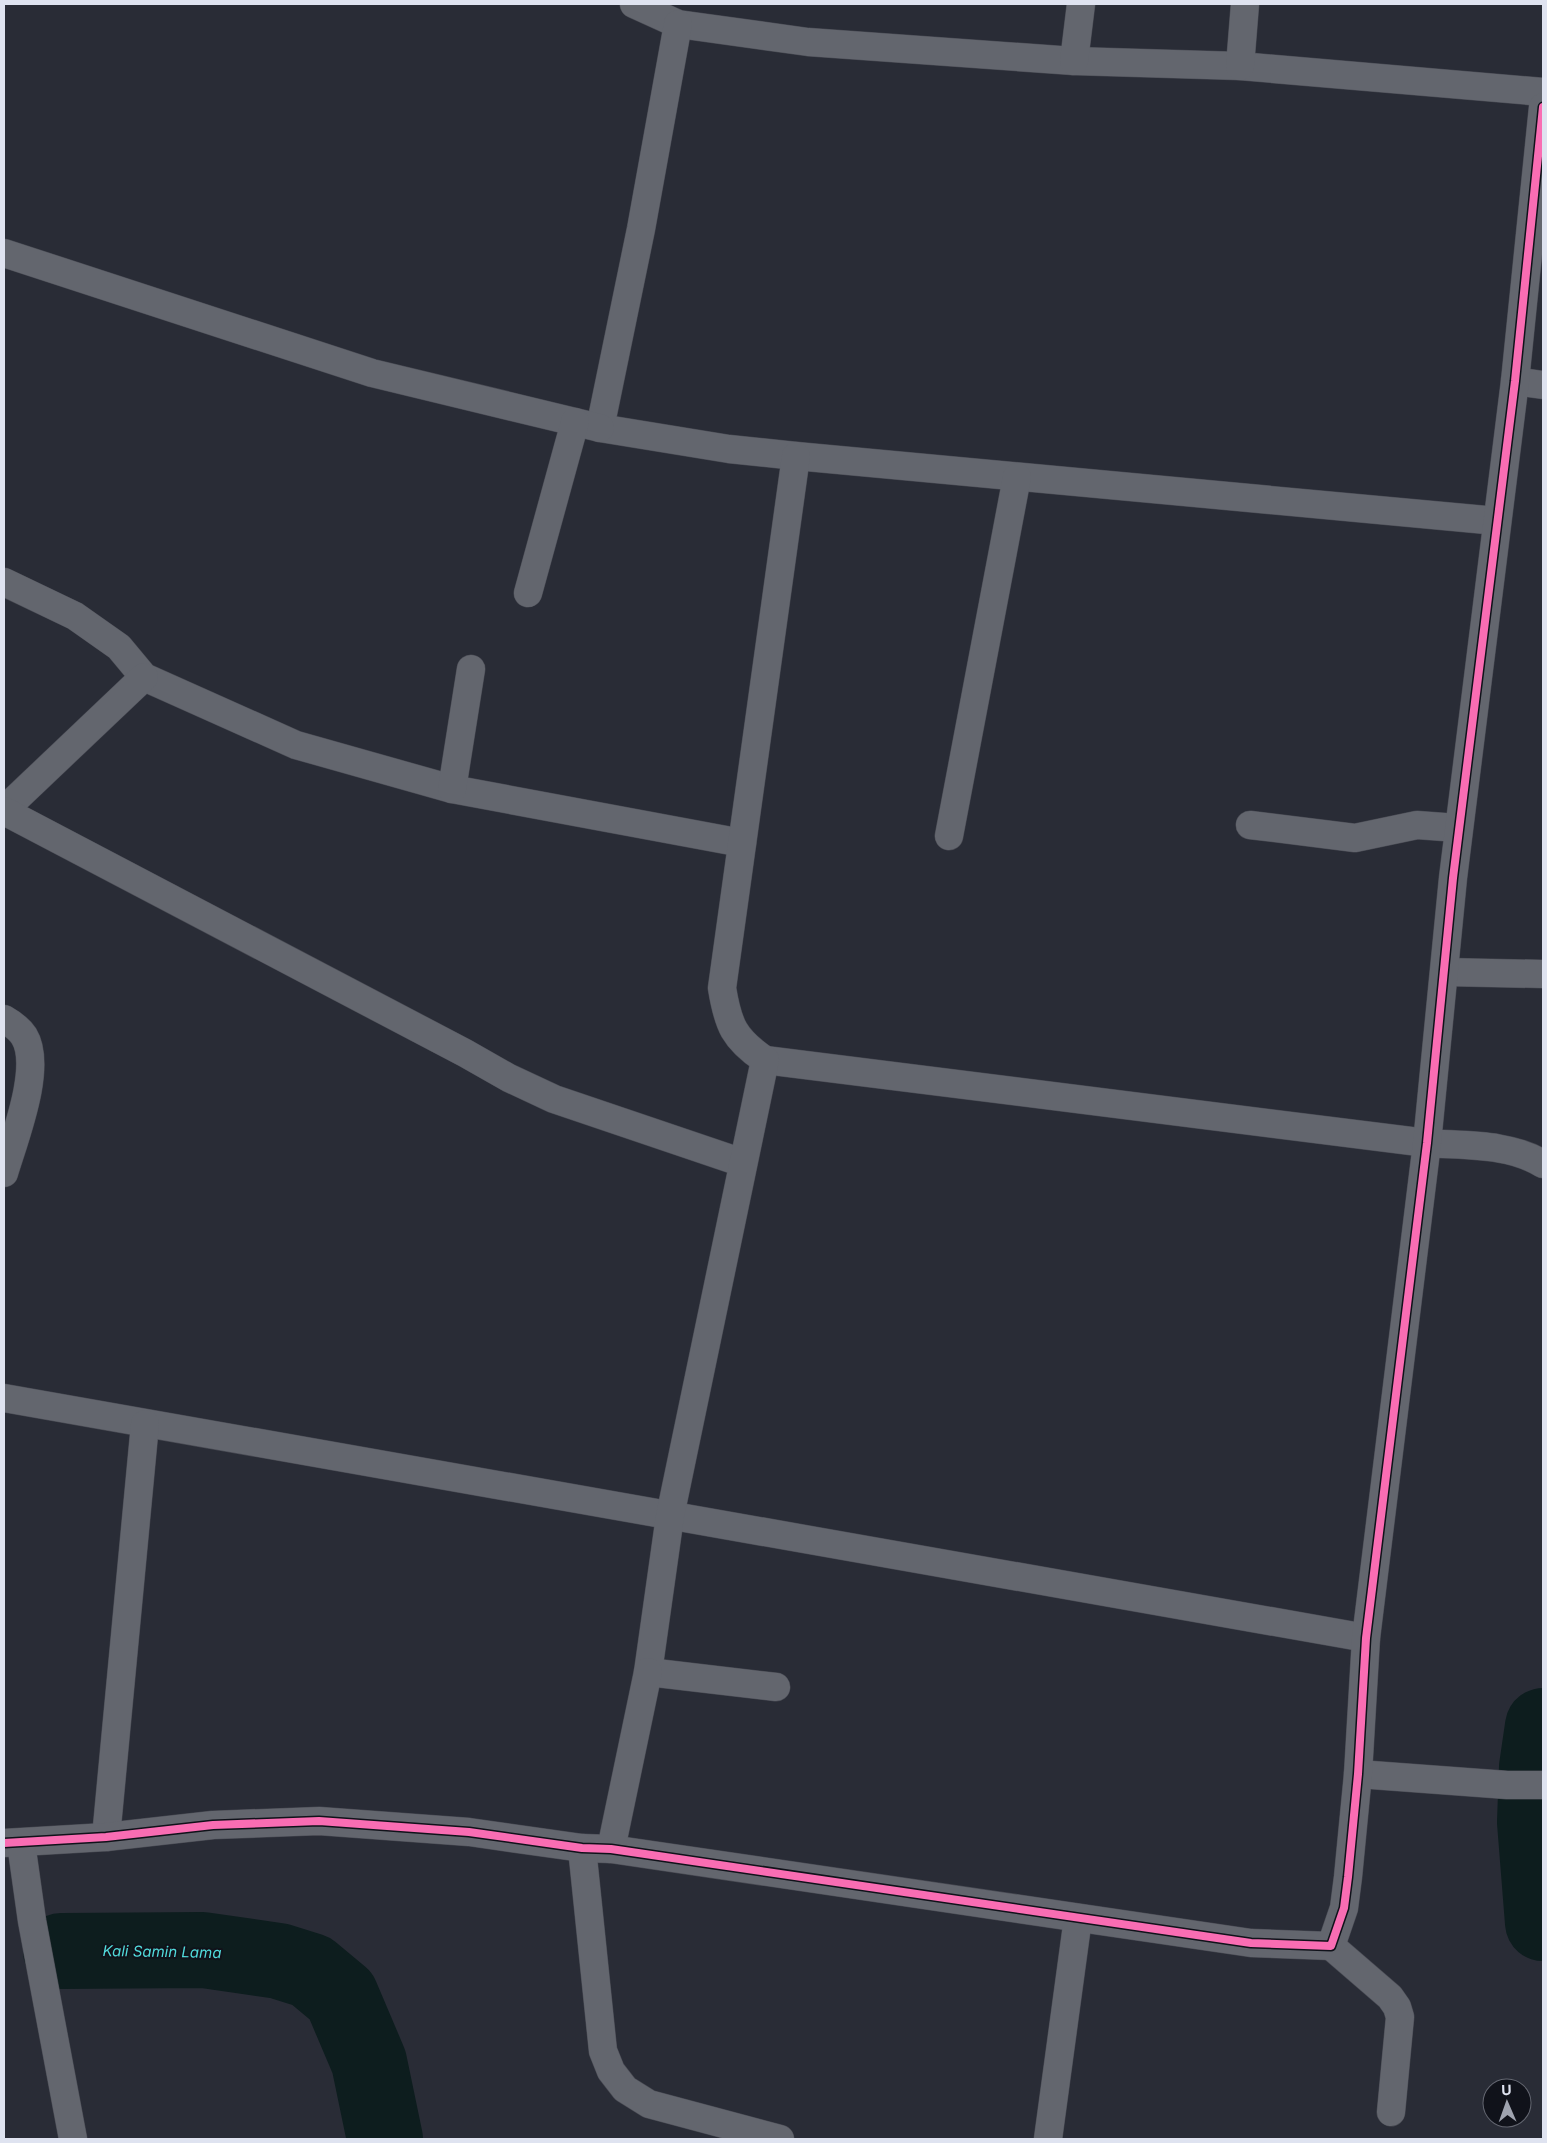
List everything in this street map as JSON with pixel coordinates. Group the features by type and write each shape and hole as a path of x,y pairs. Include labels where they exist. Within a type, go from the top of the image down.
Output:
{"street":[{"path":"634,4 678,24 808,42 1074,61 1240,66 1543,92"},
{"path":"1074,61 1081,4"},
{"path":"1240,66 1245,4"},
{"path":"528,593 588,425 641,229 678,24"},
{"path":"1331,1946 1344,1908 1358,1774 1366,1638 1427,1143 1458,828 1515,381 1543,107"},
{"path":"4,253 372,373 588,425 730,449 796,456 1497,521"},
{"path":"1515,381 1543,385"},
{"path":"796,456 722,988 731,1024 740,1041 766,1060 1427,1143 1504,1149 1531,1156 1543,1164"},
{"path":"949,836 1017,476"},
{"path":"4,582 75,616 119,648 144,677 296,745 452,789 742,843"},
{"path":"452,789 470,669"},
{"path":"144,677 4,811 465,1053 509,1078 554,1099 743,1163"},
{"path":"1250,825 1355,838 1417,825 1458,828"},
{"path":"1445,972 1543,974"},
{"path":"4,1019 17,1027 24,1036 31,1059 31,1078 4,1173"},
{"path":"611,1849 648,1672 670,1516 766,1060"},
{"path":"4,1398 1366,1638"},
{"path":"106,1837 145,1424"},
{"path":"648,1672 776,1687"},
{"path":"1358,1774 1506,1785 1543,1785"},
{"path":"73,2139 32,1921 12,1843 106,1837 213,1825 319,1821 469,1832 582,1848 611,1849 1251,1943 1331,1946 1390,1997 1397,2007 1400,2017 1391,2112"},
{"path":"582,1848 603,2051 611,2071 624,2089 649,2104 780,2139"},
{"path":"1048,2139 1078,1918"}],"waterway":[{"name":"Kali Samin Lama","path":"1543,1726 1537,1767 1535,1822 1543,1923"},
{"name":"Kali Samin Lama","path":"61,1951 203,1950 279,1961 311,1971 341,1996 369,2062 385,2139"}],"cycle path":[{"path":"4,1843 106,1837 213,1825 319,1821 469,1832 582,1848 611,1849 1251,1943 1331,1946 1344,1908 1348,1877 1358,1774 1366,1638 1427,1143 1453,878 1515,381 1543,107"}]}
